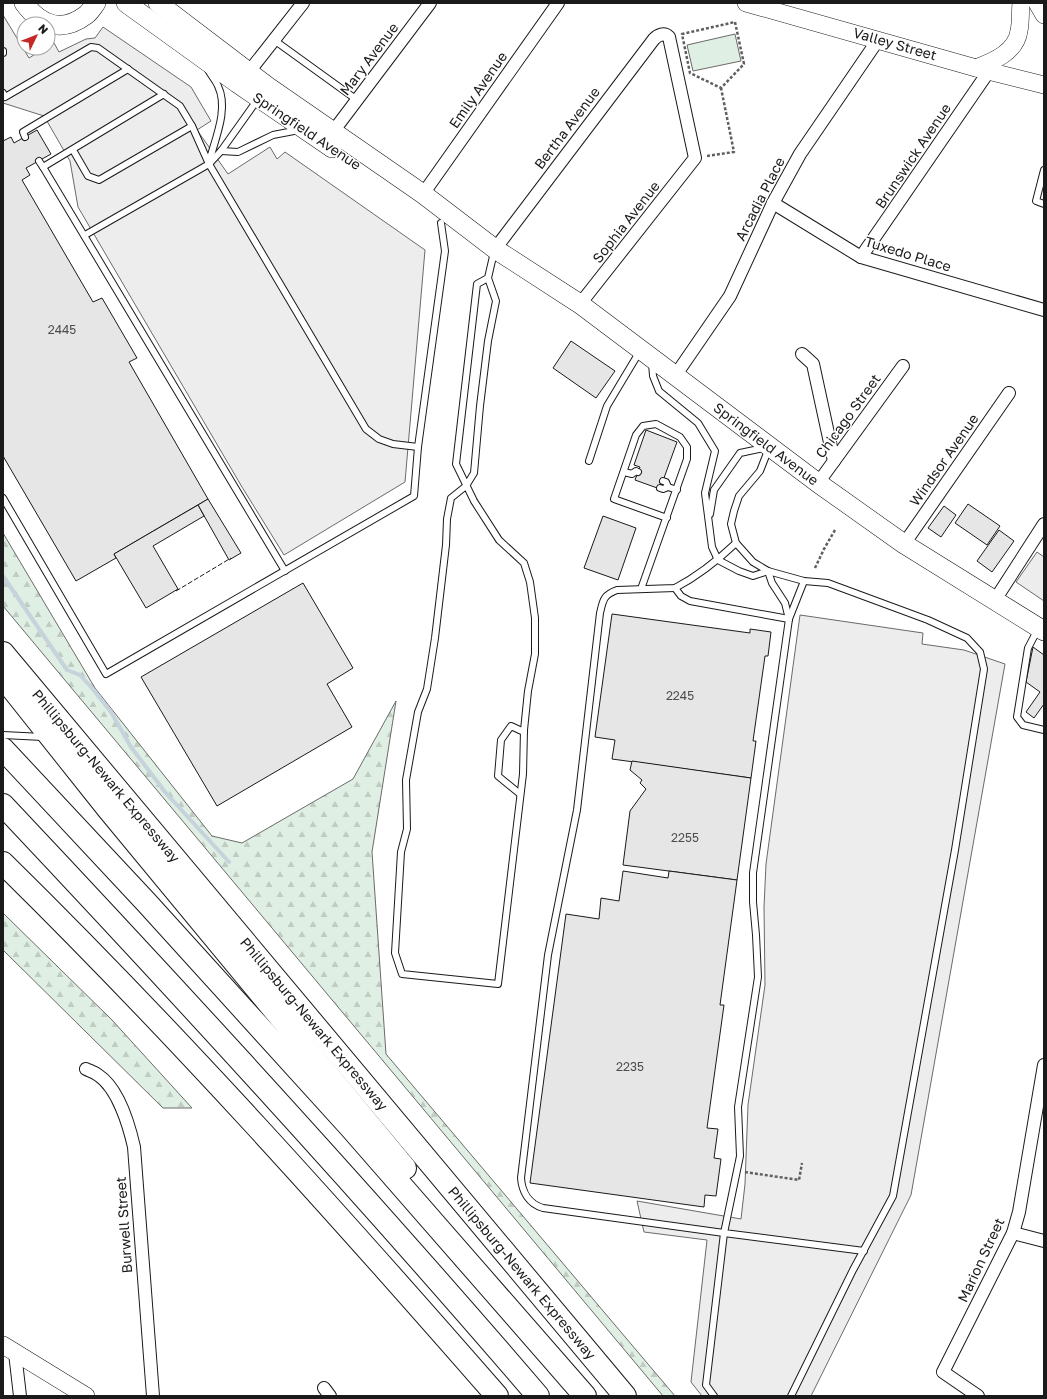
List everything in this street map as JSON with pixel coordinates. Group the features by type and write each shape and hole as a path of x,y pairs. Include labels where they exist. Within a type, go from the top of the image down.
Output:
{"highway":[{"name":"Phillipsburg-Newark Expressway","path":"3,653 625,1396"},
{"path":"3,677 50,737 448,1219 502,1299"},
{"path":"3,749 243,1008 398,1181 585,1396"},
{"path":"3,805 187,1001 281,1104 538,1396"},
{"path":"3,863 115,975 219,1086 364,1245 497,1396"}],"main road":[{"path":"24,3 32,13 44,22 54,25 70,24 87,14 96,3"},
{"name":"Springfield Avenue","path":"126,3 198,55 332,132 423,194 495,248 580,304 769,447 904,544 1041,630"},
{"name":"Valley Street","path":"746,3 1044,85"},
{"path":"983,69 1012,47 1019,31 1021,3"},
{"path":"1037,3 1044,15"},
{"name":"Springfield Avenue","path":"165,5 248,73 263,92 304,129 441,223 495,248"},
{"path":"9,1349 86,1396"}],"street":[{"path":"248,73 303,3"},
{"name":"Mary Avenue","path":"332,132 430,3"},
{"name":"Emily Avenue","path":"423,194 558,3"},
{"name":"Bertha Avenue","path":"495,248 654,38 662,34 669,37 695,158"},
{"name":"Arcadia Place","path":"675,376 730,296 773,203 800,154 878,40"},
{"name":"Brunswick Avenue","path":"861,257 983,69"},
{"name":"Sophia Avenue","path":"580,304 695,158"},
{"name":"Tuxedo Place","path":"773,203 861,257 1044,310"},
{"path":"802,354 813,364 834,461"},
{"name":"Chicago Street","path":"818,483 903,366"},
{"name":"Windsor Avenue","path":"904,544 1009,393"},
{"path":"995,600 1044,524"},
{"name":"Marion Street","path":"978,1396 943,1372 1013,1233 1019,1212 1044,1065"},
{"name":"Burwell Street","path":"86,1069 98,1075 107,1083 114,1094 126,1120 134,1147 153,1396"},
{"path":"1013,1233 1044,1241"},
{"path":"9,1349 20,1396"}],"lane":[{"path":"274,40 357,100"},
{"path":"3,93 5,97 91,47 98,48 180,106 192,126 208,164 366,429 380,439 393,444 418,448"},
{"path":"198,55 219,86 222,105 220,122 208,164"},
{"path":"25,137 23,132 128,69"},
{"path":"85,235 208,164 221,151 263,92"},
{"path":"43,167 164,94"},
{"path":"73,150 88,176 99,180 192,126"},
{"path":"221,151 238,152 273,135 304,129"},
{"path":"39,161 85,235 285,571"},
{"path":"1044,170 1036,201 1044,204"},
{"path":"3,498 106,674 414,496 418,448 445,251 441,223"},
{"path":"488,278 477,284 456,464 466,486 499,540 524,563 530,582 535,618 535,654 528,691 524,732 523,774 498,984 402,974 395,953 401,852 407,829 406,780 418,712 427,689 435,638 445,553 447,519 451,498 466,486 474,473 488,341 496,301 488,278 495,248"},
{"path":"589,461 607,406 646,354"},
{"path":"646,354 659,392 698,423 715,451 705,493 712,547 718,560 739,571 753,576 768,571"},
{"path":"641,589 667,518 677,490 687,459 687,447 680,437 656,424 643,426 636,435 614,498 667,518"},
{"path":"709,520 714,490 740,453 769,447"},
{"path":"769,447 760,471 739,496 731,524 736,543 753,562 768,571 804,581 828,583 928,620 968,638 980,652 984,669 956,844 893,1196 791,1396"},
{"path":"624,472 635,475"},
{"path":"663,481 666,482 668,487"},
{"path":"660,488 664,489 668,487 677,490"},
{"path":"736,543 718,560 675,588 617,590 609,593 604,599 600,613 577,810 548,955 520,1178 521,1185 528,1198 533,1203 543,1208 864,1251"},
{"path":"768,571 772,583 785,602 789,619"},
{"path":"714,1396 706,1385 724,1233 740,1156 738,1107 758,977 753,873 789,619 804,581"},
{"path":"675,588 681,596 690,601 789,619"},
{"path":"1041,630 1028,648 1017,717 1023,725 1044,730"},
{"path":"520,794 498,776 501,740 511,726 524,732"},
{"path":"3,735 50,737"}],"path":[{"path":"735,22 744,64 721,88 690,73 682,34 735,22"},
{"path":"695,158 734,152 721,88"},
{"path":"816,568 824,548 835,530"},
{"path":"737,1171 799,1180 802,1163"}],"green space":[{"path":"735,34 741,61 693,71 687,45"},
{"path":"3,533 95,688 212,836 242,843 353,779 396,701 372,852 386,1054 675,1396 663,1396 3,606"},
{"path":"3,913 112,1020 192,1108 163,1108 3,950"}],"shaded area":[{"path":"3,15 16,36 16,56 28,56 29,58 32,56 56,56 56,47 59,52 86,39 95,38 103,27 191,87 211,121 197,130 228,174 270,147 277,159 285,152 425,250 405,482 284,555 242,487 78,207 70,161 44,116 3,103"},
{"path":"1037,552 1044,557 1044,601 1016,582"},
{"path":"800,615 923,633 922,644 964,650 1005,664 911,1195 811,1396 702,1396 691,1382 707,1240 644,1232 637,1201 741,1219 745,1184 748,1105 765,985 764,907 766,864"}],"building":[{"path":"37,130 51,154 26,168 30,175 22,180 93,302 102,298 137,358 129,362 208,499 114,554 116,558 76,581 3,456 3,141 11,137 14,143"},
{"path":"571,341 615,371 596,398 553,368"},
{"path":"646,430 677,442 660,489 635,480 640,467 634,465"},
{"path":"208,499 241,553 229,560 198,505"},
{"path":"968,504 1000,526 987,545 955,523"},
{"path":"198,505 204,516 153,546 178,589 146,608 114,554"},
{"path":"944,506 956,515 941,537 928,528"},
{"path":"603,516 636,528 618,580 584,568"},
{"path":"999,530 1014,541 992,572 977,561"},
{"path":"303,583 353,668 327,684 352,727 217,806 141,677"},
{"path":"612,614 750,633 750,629 771,632 768,656 765,656 753,741 756,741 751,778 612,759 615,740 595,737"},
{"path":"1033,647 1044,655 1044,704 1034,718 1026,712 1040,692 1026,682"},
{"path":"632,761 751,778 737,880 623,865 630,811 646,789 640,783 642,780 630,770"},
{"path":"623,871 668,878 669,871 737,880 720,1005 724,1005 707,1128 718,1129 714,1158 721,1159 716,1196 705,1195 704,1207 530,1183 566,914 599,919 601,898 619,901"}],"waterway":[{"path":"3,576 67,670 80,675 92,688 111,712 131,747 165,792 229,862"}],"fence":[{"path":"176,591 231,558"}]}
